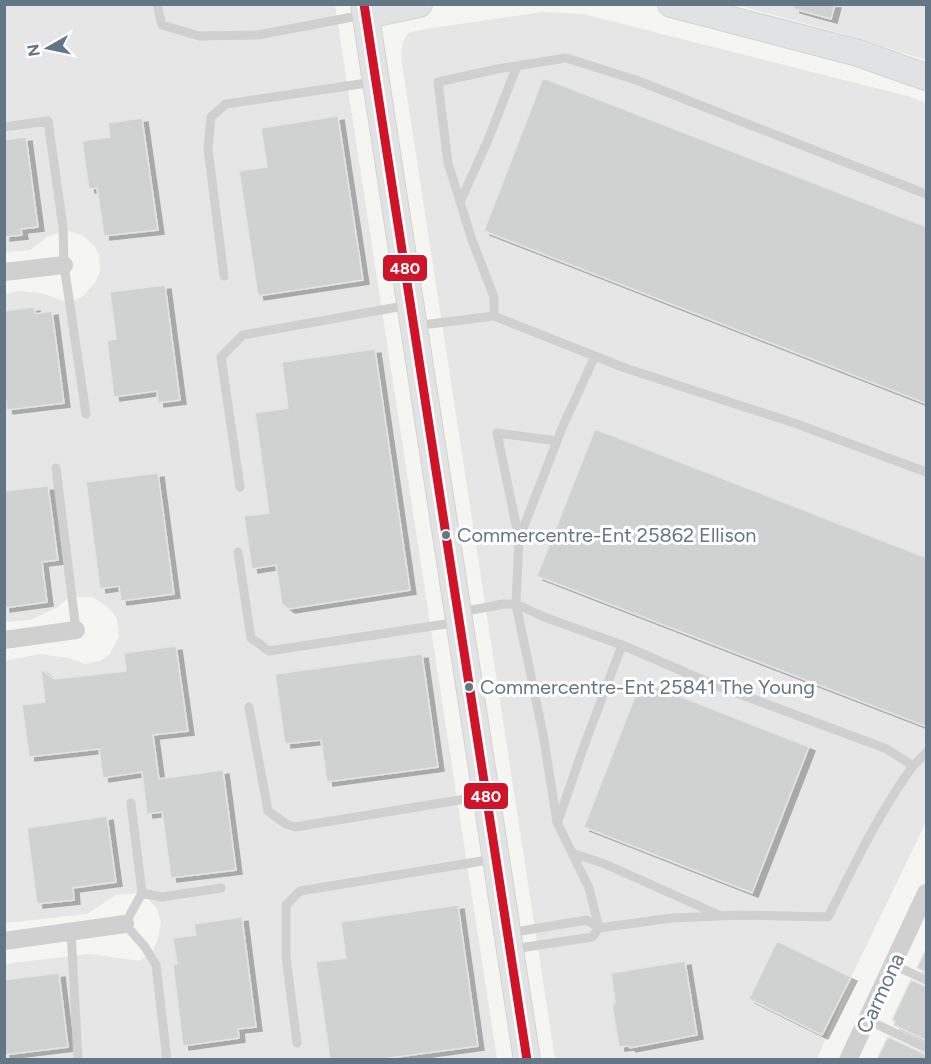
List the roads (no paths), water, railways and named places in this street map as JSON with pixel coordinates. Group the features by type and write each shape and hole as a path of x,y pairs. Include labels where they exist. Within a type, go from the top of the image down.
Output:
{"street":[{"path":"419,4 365,10 527,1059"},
{"path":"671,4 858,52 927,77"},
{"path":"4,272 64,265"},
{"path":"4,640 76,630"},
{"name":"Carmona","path":"848,1059 924,904"},
{"path":"4,941 124,924"}],"lane":[{"path":"157,4 162,25 199,36 258,35 365,10"},
{"path":"494,316 494,297 472,240 448,163 438,82 566,58 636,80 927,194"},
{"path":"460,201 518,66"},
{"path":"224,276 208,149 211,117 226,104 376,81"},
{"path":"4,127 48,120 63,227 64,265 86,414"},
{"path":"240,487 221,357 243,335 412,315 494,316 625,368 797,424 927,471"},
{"path":"519,539 557,441 595,356"},
{"path":"557,441 497,433 519,539 516,604 543,734 557,822 589,888 599,928"},
{"path":"56,468 76,630"},
{"path":"238,552 251,638 269,651 459,617 504,604 516,604 544,617 622,645 710,683 887,749 913,766"},
{"path":"557,822 622,645"},
{"path":"249,707 268,811 286,824 295,827 487,796"},
{"path":"509,942 587,920 599,928 672,918 828,917 901,782 927,753"},
{"path":"131,803 142,893 124,924 145,946 156,965 167,1059"},
{"path":"572,853 605,864 721,916"},
{"path":"297,1043 286,957 286,904 300,891 496,859"},
{"path":"142,893 162,897 221,888"},
{"path":"509,942 592,937 599,928"},
{"path":"71,931 78,1059"},
{"path":"894,965 927,980"},
{"path":"868,1020 927,1048"}],"place":[{"name":"Commercentre-Ent 25862 Ellison","path":"446,535"},
{"name":"Commercentre-Ent 25841 The Young","path":"469,687"}]}
